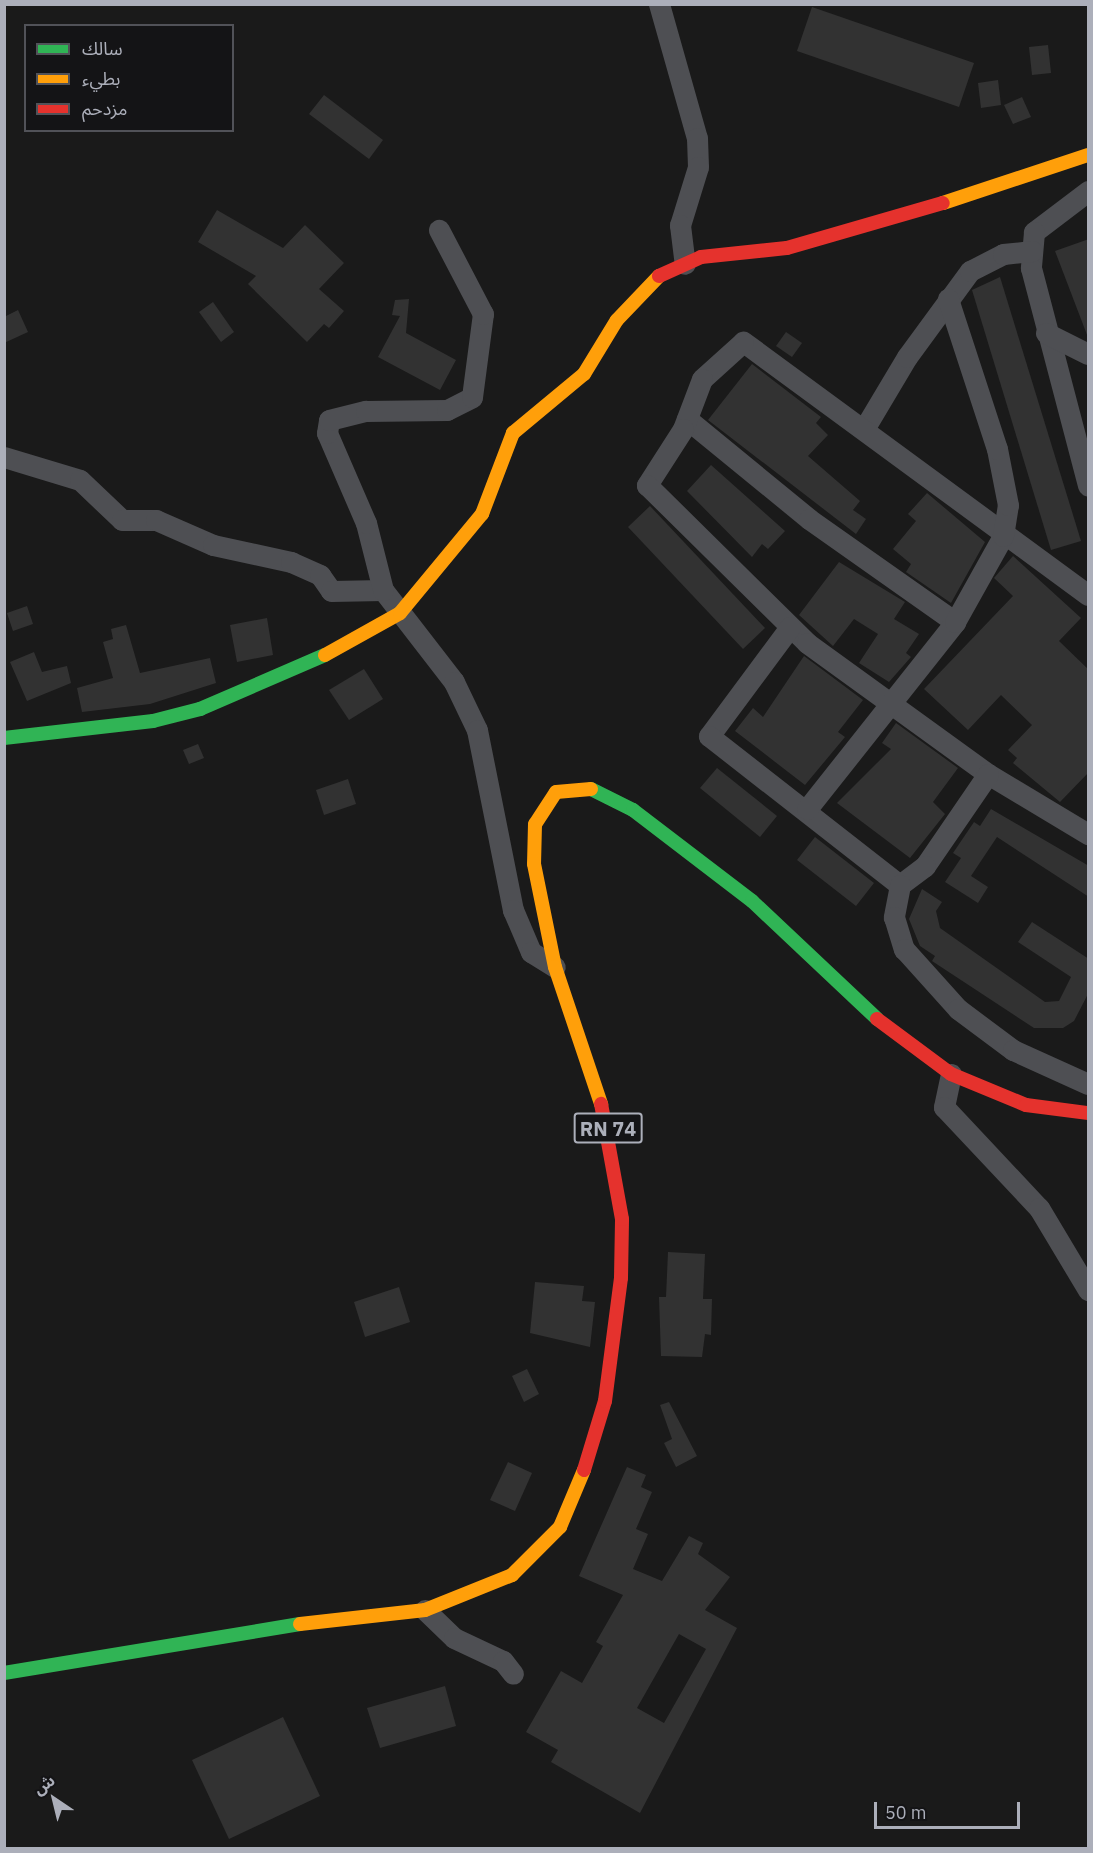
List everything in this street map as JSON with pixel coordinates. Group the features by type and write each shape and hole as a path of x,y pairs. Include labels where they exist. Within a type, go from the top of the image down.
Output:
{"main road":[{"path":"4,738 153,721 200,709 351,644 400,614 422,580 457,548 482,514 513,433 584,374 617,320 652,279 700,257 787,248 852,233 1089,155"},
{"name":"RN 74","path":"4,1673 255,1629 425,1610 512,1575 539,1552 575,1501 605,1401 621,1278 616,1161 555,967 534,864 533,832 546,800 566,789 583,787 633,810 752,901 890,1031 951,1074 1026,1105 1089,1113"}],"street":[{"path":"659,4 697,138 698,167 680,225 685,264"},
{"path":"1089,191 1034,232 1031,268 1046,333 1089,486"},
{"path":"439,230 483,314 472,398 447,410 366,411 329,420 327,433 366,523 383,590 454,682 477,730 513,910 531,952 555,967"},
{"path":"864,429 948,298 970,271 1003,254 1032,251"},
{"path":"807,809 955,622 1003,536 1008,504 997,449 948,298"},
{"path":"1046,333 1089,354"},
{"path":"1089,595 1003,536 864,429 743,342 702,379 687,419 647,485 790,627 988,774 1089,834"},
{"path":"687,419 809,519 955,622"},
{"path":"4,457 80,480 122,520 156,520 213,545 291,562 320,575 331,591 383,590"},
{"path":"790,627 709,736 807,809 900,885"},
{"path":"988,774 925,866 900,885 894,917 904,949 958,1009 1013,1050 1089,1084"},
{"path":"951,1074 945,1107 1039,1208 1087,1283"},
{"path":"425,1610 454,1638 503,1661 513,1674"}],"building":[{"path":"812,7 974,63 959,107 797,51"},
{"path":"1048,45 1051,73 1032,75 1029,47"},
{"path":"998,80 1001,105 981,108 978,83"},
{"path":"324,95 383,140 369,159 309,114"},
{"path":"1022,97 1031,117 1013,124 1004,105"},
{"path":"217,210 283,248 305,225 344,263 319,289 344,311 329,328 324,324 307,342 248,284 256,276 198,242"},
{"path":"1089,239 1089,340 1055,251"},
{"path":"1000,277 1081,541 1051,550 972,290"},
{"path":"409,299 406,333 456,360 440,390 378,357 400,316 392,315 395,300"},
{"path":"213,302 234,332 221,342 199,312"},
{"path":"18,310 28,332 4,343 4,317"},
{"path":"786,332 802,343 792,357 776,346"},
{"path":"752,364 821,417 816,423 828,435 808,456 860,501 853,510 866,519 856,534 708,420"},
{"path":"711,465 785,531 768,549 762,544 752,557 687,491"},
{"path":"927,493 985,542 951,603 906,572 911,564 893,549 916,521 908,514"},
{"path":"650,506 765,628 743,649 628,527"},
{"path":"1013,556 1081,618 1059,641 1089,670 1089,772 1060,802 1013,763 1017,758 1008,750 1032,725 1001,695 968,730 924,689 1013,596 994,578"},
{"path":"839,562 905,602 894,619 919,634 906,653 911,657 889,682 859,663 878,634 854,619 833,646 799,615"},
{"path":"27,606 33,624 13,631 7,613"},
{"path":"267,618 273,655 237,662 230,625"},
{"path":"126,625 140,673 210,658 216,683 150,704 82,712 77,688 113,678 103,642 113,639 111,629"},
{"path":"34,652 42,672 67,666 71,683 27,701 10,662"},
{"path":"804,656 863,700 838,732 845,737 805,785 735,731 753,708 763,717"},
{"path":"364,669 383,699 349,720 329,690"},
{"path":"896,723 958,768 933,802 945,814 910,858 837,803 891,749 882,743"},
{"path":"198,744 204,758 189,764 183,750"},
{"path":"717,768 777,816 760,837 700,788"},
{"path":"348,779 356,804 324,815 316,790"},
{"path":"991,809 1089,866 1089,897 997,837 971,876 988,887 978,903 945,882 961,858 953,853 974,822 980,826"},
{"path":"815,837 874,883 856,906 797,860"},
{"path":"922,889 942,902 936,911 940,928 1045,1002 1059,1001 1071,977 1018,942 1032,922 1089,959 1089,992 1074,1021 1063,1028 1034,1028 932,961 935,956 920,946 909,919"},
{"path":"668,1252 705,1254 703,1299 712,1299 711,1335 705,1334 702,1357 661,1356 659,1297 666,1297"},
{"path":"535,1282 584,1286 582,1301 595,1302 590,1347 530,1333"},
{"path":"399,1287 410,1322 365,1337 354,1302"},
{"path":"527,1369 539,1394 524,1402 512,1376"},
{"path":"669,1402 697,1456 676,1467 664,1443 672,1439 660,1405"},
{"path":"508,1462 532,1473 515,1511 490,1500"},
{"path":"627,1467 646,1475 641,1487 652,1492 636,1529 648,1534 633,1569 662,1581 689,1536 703,1543 698,1554 730,1577 705,1610 737,1628 640,1813 551,1762 558,1750 526,1732 561,1671 582,1683 603,1646 596,1642 623,1595 579,1576","holes":["679,1634 706,1649 664,1723 637,1708"]},
{"path":"445,1686 456,1726 380,1748 367,1708"},
{"path":"283,1717 320,1796 229,1839 192,1760"}],"traffic: fast":[{"path":"4,738 153,721 200,709 325,655"},
{"path":"591,789 633,810 752,901 877,1019"},
{"path":"4,1673 300,1624"}],"traffic: slow":[{"path":"943,203 1088,155"},
{"path":"325,655 400,613 482,514 513,433 584,374 617,320 659,276"},
{"path":"591,789 556,792 535,824 534,864 555,967 601,1104"},
{"path":"300,1624 425,1610 512,1575 560,1527 584,1470"}],"traffic: jam":[{"path":"659,276 701,257 787,248 943,203"},
{"path":"877,1019 951,1074 1026,1105 1088,1113"},
{"path":"584,1470 605,1401 621,1278 622,1219 601,1104"}]}
